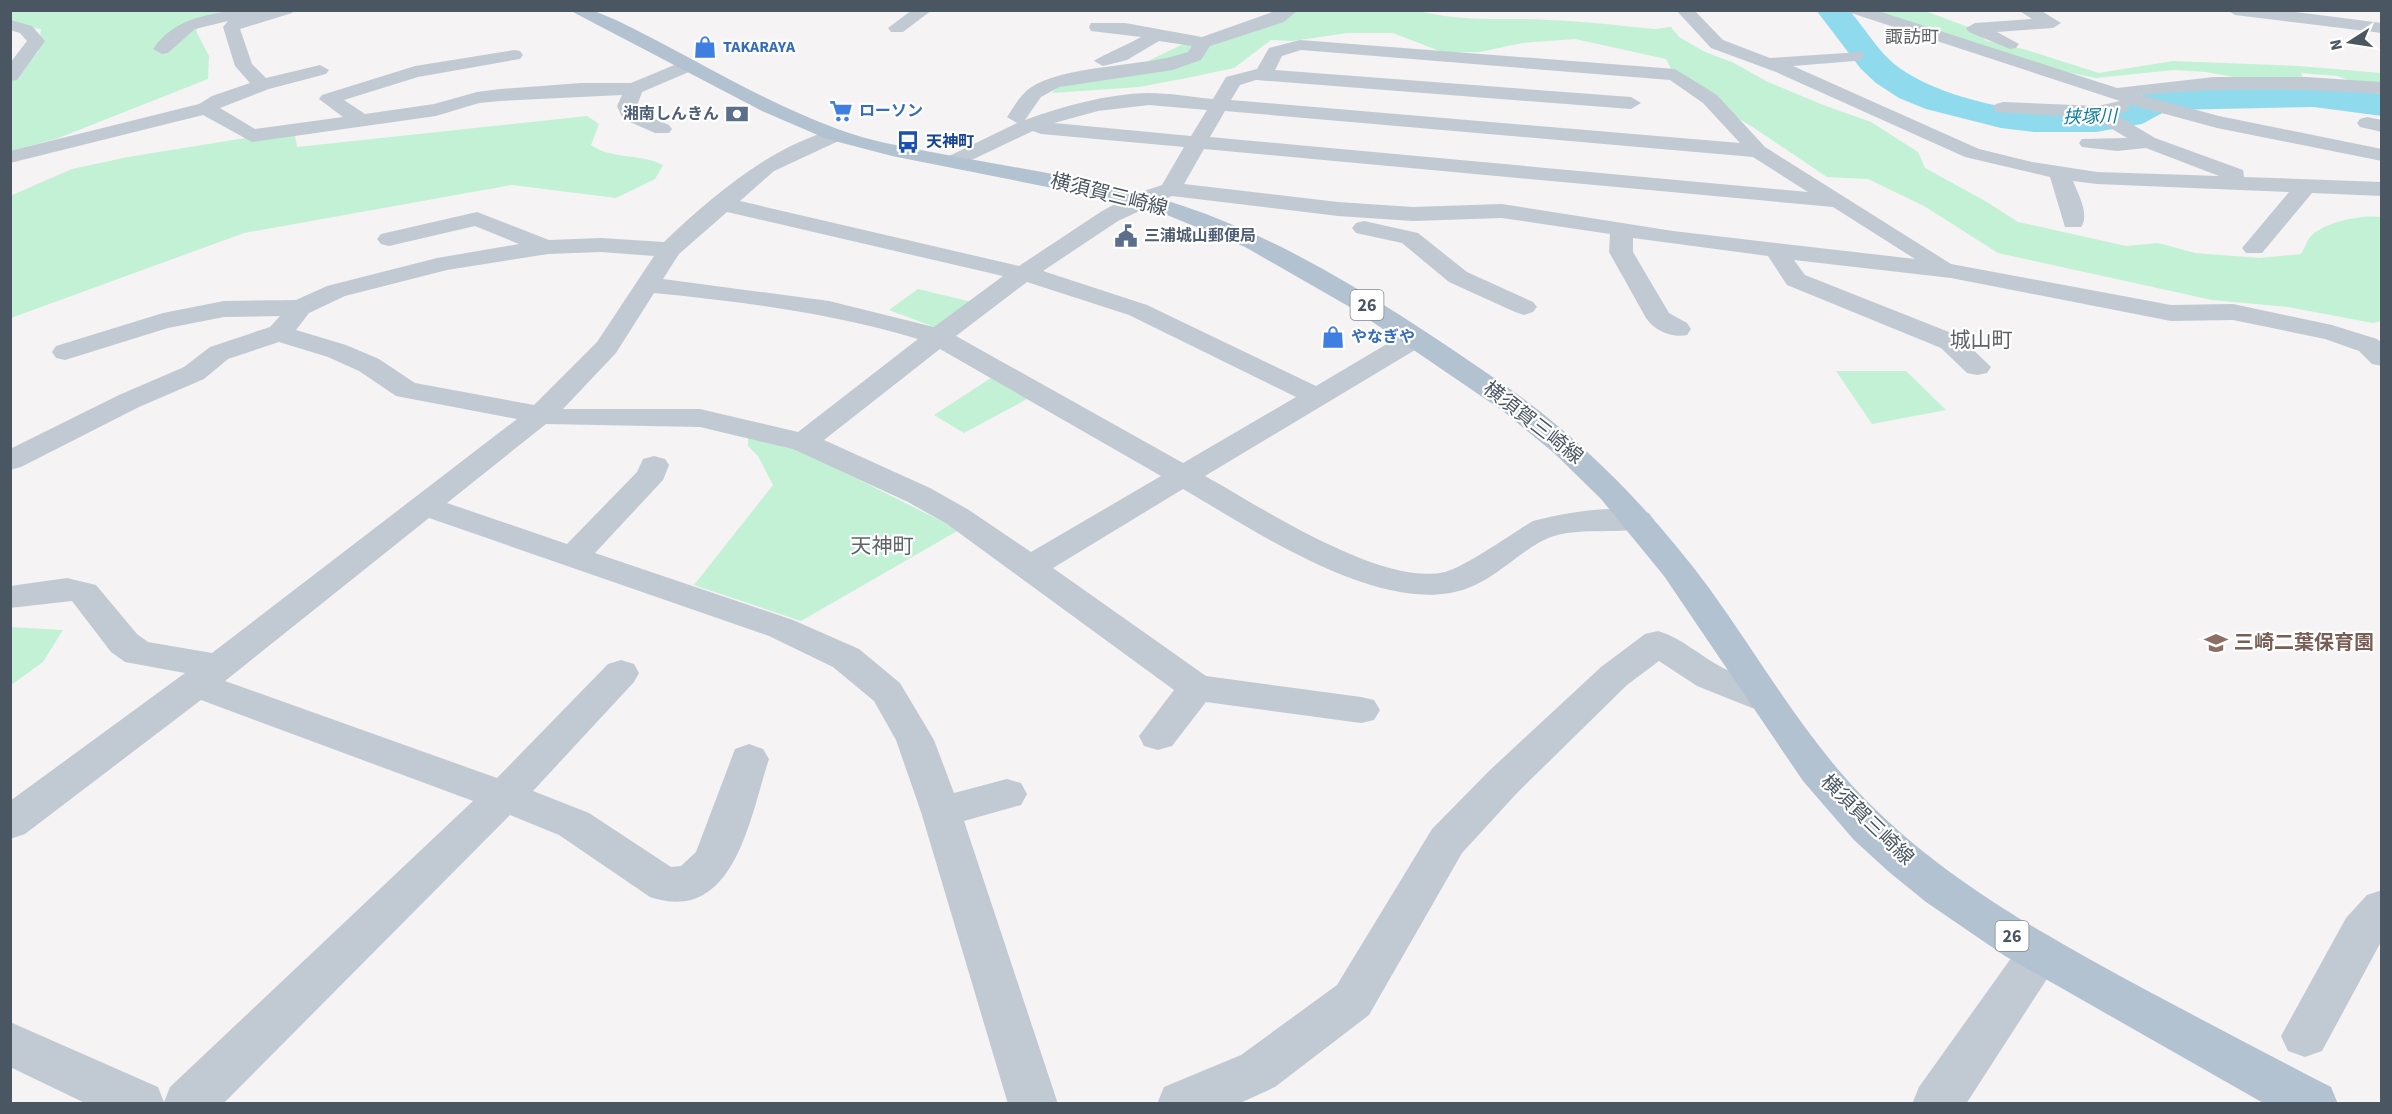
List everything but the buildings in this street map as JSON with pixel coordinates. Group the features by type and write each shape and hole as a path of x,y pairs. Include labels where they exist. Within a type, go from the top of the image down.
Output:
{"main road":[{"name":"横須賀三崎線","path":"577,10 630,32 783,114 836,135 952,162 1140,200 1205,222 1293,261 1416,338 1543,428 1586,465 1638,520 1697,596 1809,760 1839,797 1869,828 1938,886 2040,954 2313,1104"}],"street":[{"path":"162,49 189,25 208,18 277,10"},
{"path":"262,85 244,66 231,27 239,22 286,10"},
{"path":"897,28 924,10"},
{"path":"1096,27 1125,28 1203,42 1278,18 1290,10"},
{"path":"1684,10 1717,44 1769,62 1956,148 2000,160 2059,173 2123,180 2382,189"},
{"path":"1857,10 2128,98 2228,124 2382,155"},
{"path":"2026,10 2053,22 1976,28 2003,42 2098,72"},
{"path":"2235,10 2292,14 2382,28"},
{"path":"10,25 24,27 32,33 36,41 10,76"},
{"path":"1103,61 1121,56 1156,35"},
{"path":"1022,122 1034,93 1054,82 1167,66 1196,56 1203,42"},
{"path":"1264,73 1275,51 1290,46 1675,75 1710,99 1758,151 1835,201 1951,271"},
{"path":"360,120 329,99 415,72 513,55"},
{"path":"1769,62 1855,56"},
{"path":"1419,189 1448,58"},
{"path":"206,108 252,136 436,110 477,98 500,95 581,89 634,89 690,65"},
{"path":"10,158 206,108 219,100 262,85 320,70"},
{"path":"1628,71 1633,212 1621,252 1659,318 1678,329"},
{"path":"1170,189 1233,81 1264,73 1630,103"},
{"path":"2106,117 2128,98 2151,87 2214,82 2306,83 2382,88"},
{"path":"634,89 627,106 630,115 662,129"},
{"path":"952,162 1022,122 1130,100 1149,99 1758,151"},
{"path":"2003,108 2106,117 2148,142 2246,179 2252,185"},
{"path":"1022,122 1197,143 1419,189 1502,211 1633,212 1835,201"},
{"path":"1994,133 2000,160"},
{"path":"10,823 207,675 540,415 566,392 607,347 670,250 721,204 778,161 836,135"},
{"path":"2089,143 2117,145 2148,142"},
{"path":"2059,173 2073,212 2073,222"},
{"path":"2254,248 2304,188"},
{"path":"803,442 1023,273 1140,200 1170,189 1338,209 1419,189 1633,212 1775,249 1951,271 2171,313 2233,312 2350,339 2368,345 2382,358"},
{"path":"721,204 773,214 1023,273 1138,310 1317,397"},
{"path":"1338,209 1346,222 1356,227 1410,238 1438,264 1458,277 1524,307"},
{"path":"389,239 477,219 548,247"},
{"path":"65,352 163,321 224,309 300,308 336,291 446,263 548,247 601,245 670,250"},
{"path":"1775,249 1796,280 1950,342 1977,367"},
{"path":"647,285 729,292 826,307 890,322 938,338 1311,549 1381,574 1430,585 1458,580 1544,528 1592,521 1638,520"},
{"path":"10,461 129,401 194,373 219,353 279,333 300,308"},
{"path":"279,333 337,351 369,365 406,390 558,418 700,418 803,442 919,495 958,517 1197,688 1361,710"},
{"path":"1030,567 1416,338"},
{"path":"573,557 652,474 654,465"},
{"path":"424,506 782,628 846,658 887,692 903,716 941,812 1033,1104"},
{"path":"10,597 66,589 84,593 124,643 138,653 207,675 574,824 665,885 692,882 714,861 749,759"},
{"path":"1182,1104 1258,1071 1353,1000 1447,841 1504,781 1614,676 1659,643 1710,677 1766,699"},
{"path":"188,1104 504,796 621,673"},
{"path":"1158,736 1197,688"},
{"path":"941,812 1007,794"},
{"path":"2305,1036 2362,931 2382,908"},
{"path":"1937,1104 2040,954"},
{"path":"10,1043 140,1104"}],"green space":[{"path":"1416,10 1450,17 1589,22 1655,29 1671,27 1679,37 1705,52 1732,62 1768,82 1871,122 1918,152 1925,168 2018,222 2126,246 2158,243 2195,253 2259,258 2301,254 2310,237 2324,227 2354,218 2381,217 2381,321 2373,323 2288,307 2212,300 1998,253 1924,206 1868,179 1827,177 1751,126 1679,84 1666,59 1575,39 1522,43 1480,52 1442,52 1393,33 1347,33 1293,41 1271,40 1234,68 1139,87 1052,93 1065,77 1142,64 1183,44 1265,18 1275,11"},
{"path":"1872,10 1925,11 1968,27 1987,41 2023,49 2099,73 2173,61 2299,66 2381,73 2381,87 2364,85 2337,76 2301,73 2305,83 2267,83 2206,72 2174,70 2096,78 2032,65"},
{"path":"11,11 242,11 208,15 196,31 209,56 208,79 56,139 11,151 11,80 38,52 41,29 11,25"},
{"path":"587,116 599,124 591,145 608,153 645,159 663,165 655,179 616,198 512,185 244,233 11,318 10,196 72,169 128,157 294,130 297,147"},
{"path":"918,289 976,303 937,328 889,310"},
{"path":"1836,371 1906,371 1946,410 1872,424"},
{"path":"991,378 1029,398 964,433 934,415"},
{"path":"748,435 792,446 959,530 801,621 694,585 773,485 758,456 748,446"},
{"path":"10,627 63,630 43,662 11,685"}],"waterway":[{"name":"挟塚川","path":"1831,10 1873,62 1888,76 1911,90 1939,102 2001,117 2034,121 2096,121 2123,118 2164,99 2314,96 2382,105"}],"place":[{"name":"TAKARAYA","path":"705,47"},
{"name":"ローソン","path":"841,111"},
{"name":"湘南しんきん","path":"737,114"},
{"name":"天神町","path":"908,142"},
{"name":"三浦城山郵便局","path":"1126,236"},
{"name":"やなぎや","path":"1333,337"},
{"name":"三崎二葉保育園","path":"2216,643"}],"district":[{"name":"諏訪町","path":"1912,37"},
{"name":"城山町","path":"1981,340"},
{"name":"天神町","path":"882,546"}]}
